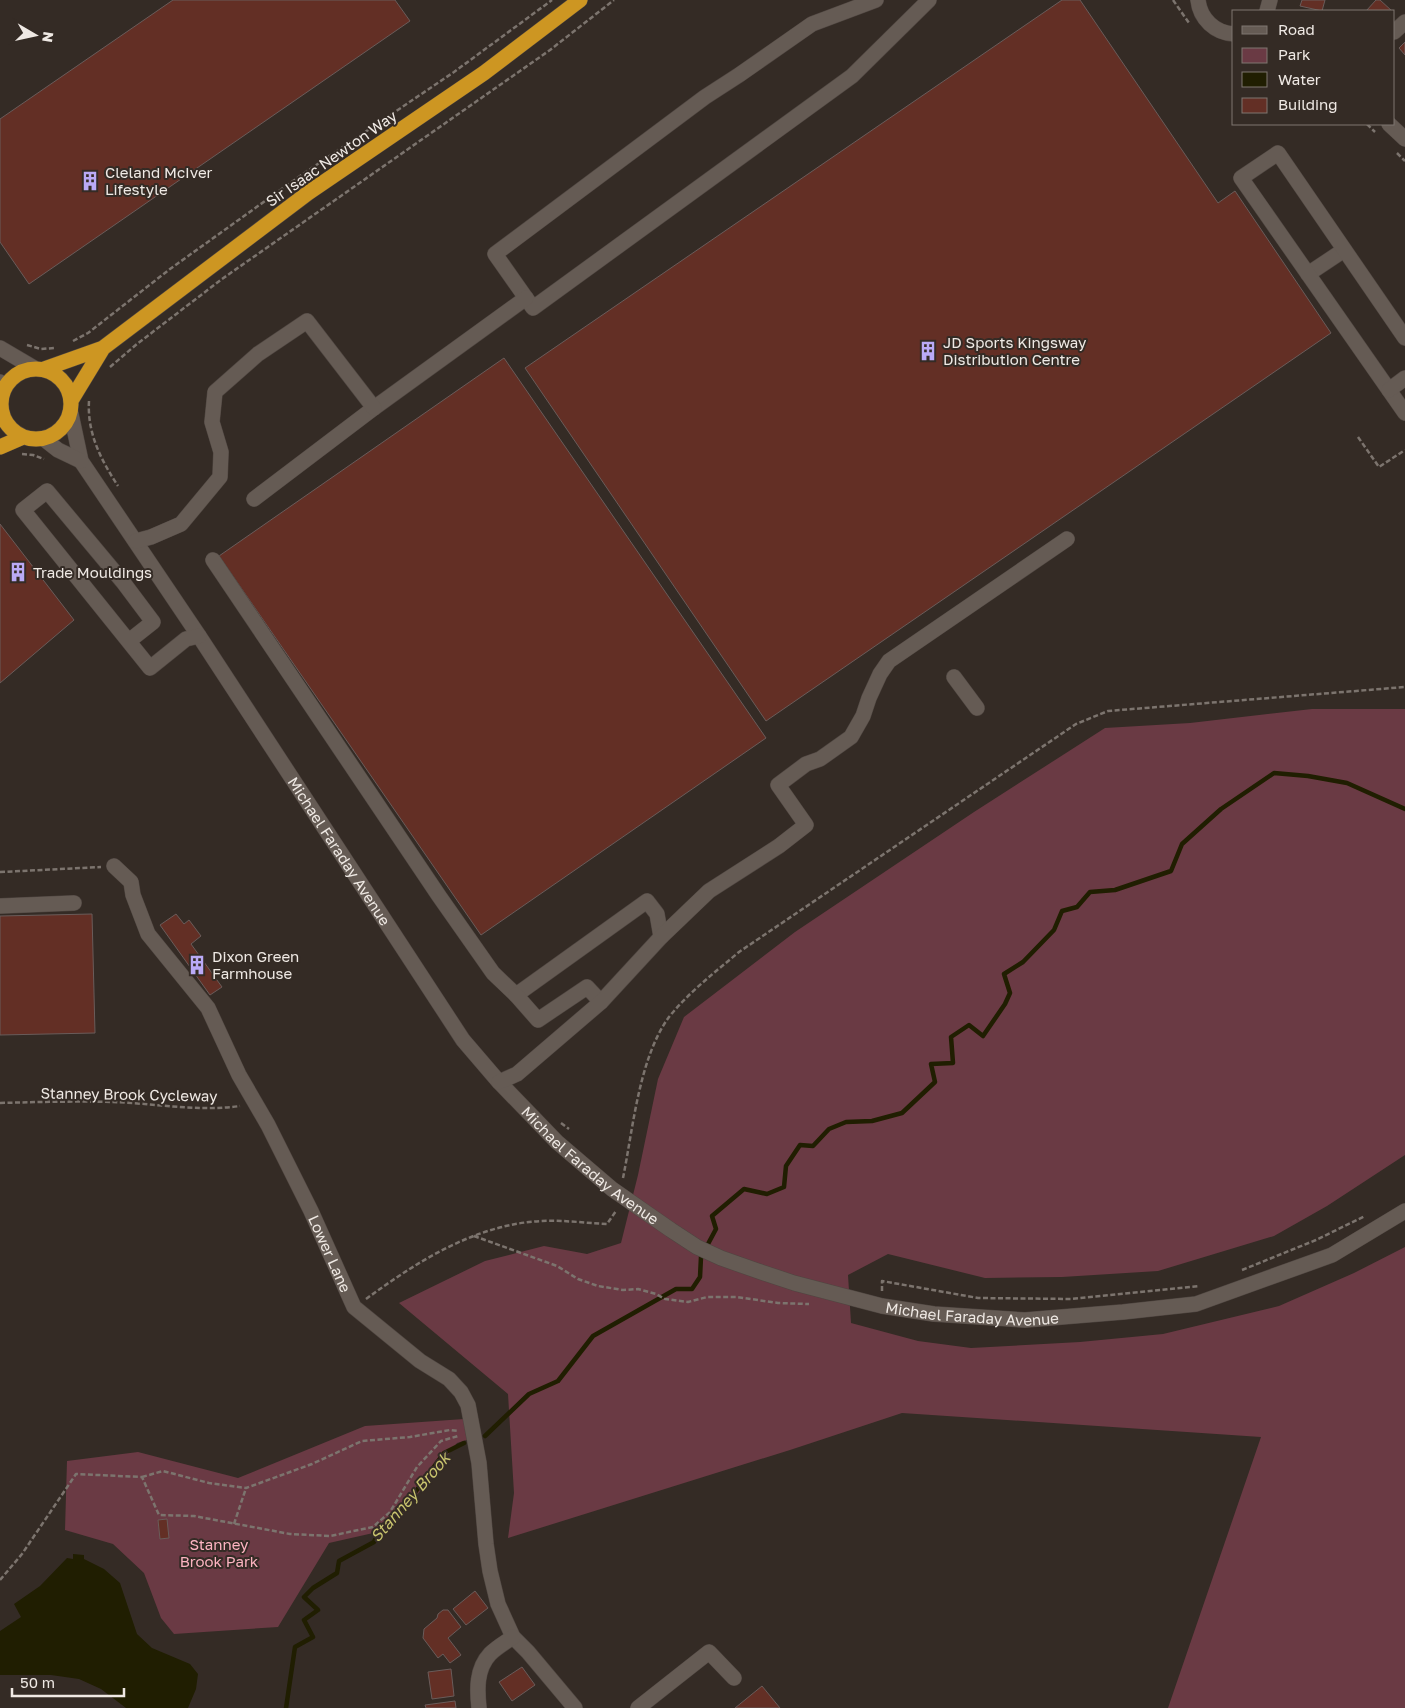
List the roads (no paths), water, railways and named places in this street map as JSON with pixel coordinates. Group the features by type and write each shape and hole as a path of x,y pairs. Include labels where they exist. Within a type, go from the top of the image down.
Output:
{"highway":[{"name":"Sir Isaac Newton Way","path":"39,368 103,348 308,193 484,73 580,0"},
{"name":"Sir Isaac Newton Way","path":"71,406 103,348"},
{"path":"39,368 54,373 63,380 69,389 71,406 61,430 44,439 23,437 13,431 1,411 1,388 24,370 39,368"},
{"path":"0,447 23,437"}],"street":[{"path":"876,0 812,24 705,97 495,254 533,308 852,76 929,0"},
{"path":"1197,2 1207,22 1217,30 1232,34"},
{"path":"1395,31 1405,22"},
{"path":"1390,125 1405,139"},
{"path":"1405,338 1278,152 1241,178 1405,413"},
{"path":"1308,274 1344,250"},
{"path":"254,499 374,408 526,298"},
{"path":"136,541 151,537 181,524 220,477 221,452 212,422 215,392 258,354 307,321 374,408"},
{"path":"0,348 39,368"},
{"path":"1388,390 1405,378"},
{"path":"71,406 81,461"},
{"path":"44,439 58,450 81,461"},
{"name":"Michael Faraday Avenue","path":"81,461 199,636 458,1032 499,1082 557,1142 620,1194 697,1247 794,1283 882,1306 934,1314 1025,1320 1196,1304 1332,1255 1405,1211"},
{"path":"129,641 153,622 123,582 47,491 24,510 150,668 186,639 199,636"},
{"path":"499,1082 517,1074 601,1002 661,937 710,891 779,846 806,825 778,785 806,764 820,759 851,737 863,716 880,674 889,661 1067,539"},
{"path":"213,560 493,973 538,1020 587,987 601,1002"},
{"path":"954,677 977,708"},
{"name":"Lower Lane","path":"114,866 132,882 133,896 148,934 208,1008 239,1074 268,1124 312,1211 354,1307 420,1361 449,1379 461,1392 468,1405 474,1432 479,1463 486,1544 498,1604 513,1637 528,1652 574,1708"},
{"path":"516,995 647,901 657,914 661,937"},
{"path":"0,906 74,903"},
{"path":"479,1708 477,1691 479,1677 484,1664 490,1654 513,1637"},
{"path":"638,1708 709,1652 734,1678"}],"water":[{"path":"73,1554 84,1555 84,1559 104,1569 120,1583 137,1634 152,1648 190,1664 198,1674 196,1689 188,1708 126,1708 101,1689 79,1679 51,1675 0,1675 0,1631 21,1617 14,1604 40,1586 67,1558 73,1559"}],"waterway":[{"path":"485,1436 529,1394 558,1381 593,1336 676,1289 692,1289 700,1277 701,1257 716,1229 712,1216 744,1189 767,1194 784,1187 786,1166 800,1145 813,1146 829,1129 846,1122 872,1121 902,1113 935,1082 931,1064 953,1063 951,1037 969,1025 983,1036 1005,1004 1010,993 1004,974 1023,962 1054,930 1062,911 1077,907 1090,892 1115,890 1171,871 1182,844 1221,809 1274,773 1308,776 1347,783 1405,809"},
{"name":"Stanney Brook","path":"286,1708 295,1647 313,1637 304,1620 318,1610 304,1597 313,1588 337,1573 339,1561 374,1542 381,1527 397,1517 444,1453 464,1443"}],"place":[{"name":"Cleland McIver Lifestyle","path":"90,181"},
{"name":"JD Sports Kingsway Distribution Centre","path":"928,351"},
{"name":"Trade Mouldings","path":"18,572"},
{"name":"Dixon Green Farmhouse","path":"197,965"}],"park label":[{"name":"Stanney Brook Park","path":"219,1552"}]}
